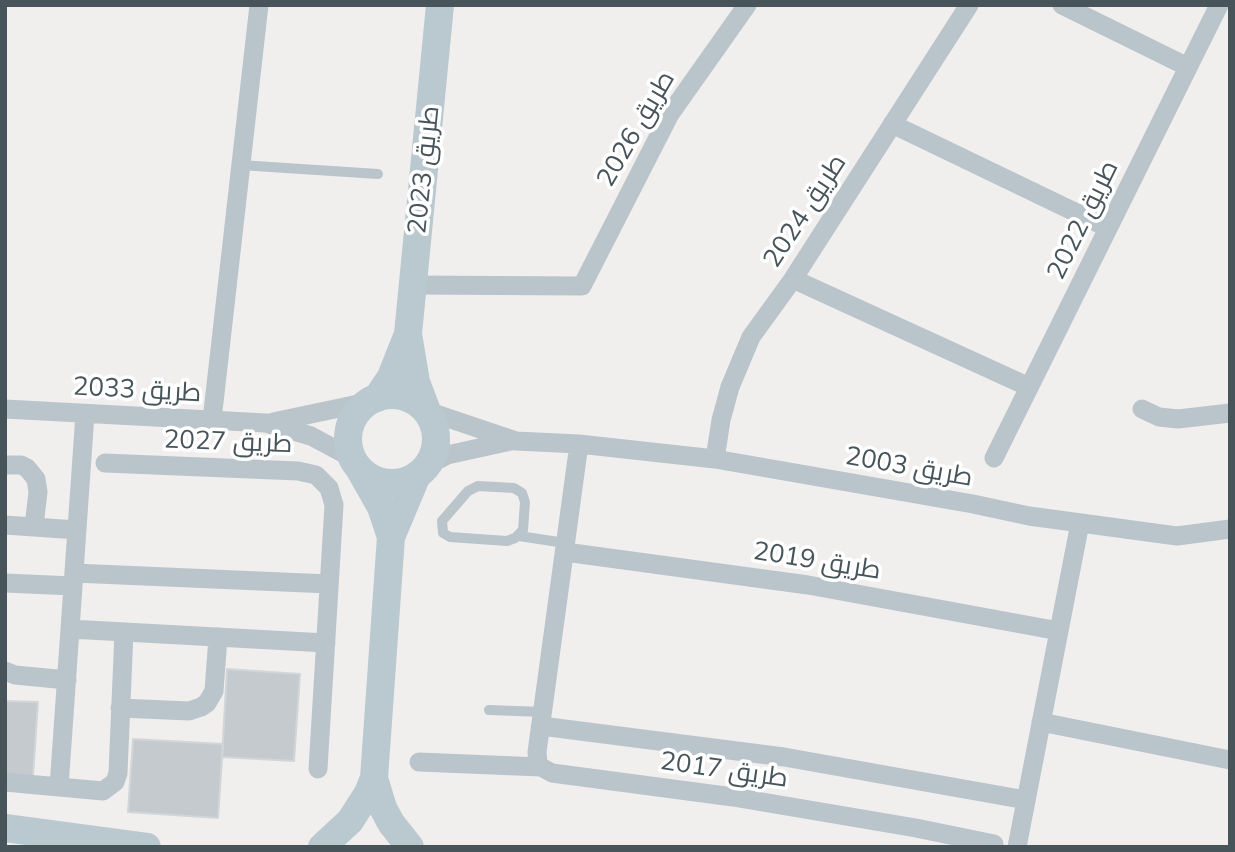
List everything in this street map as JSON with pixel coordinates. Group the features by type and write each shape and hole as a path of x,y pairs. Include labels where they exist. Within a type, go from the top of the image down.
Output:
{"street":[{"path":"212,420 260,5"},
{"name":"طريق 2023","path":"427,411 416,382 408,334 440,5"},
{"name":"طريق 2026","path":"413,285 582,286 670,114 747,5"},
{"name":"طريق 2024","path":"715,459 730,387 751,337 793,279 969,5"},
{"path":"1062,5 1188,67"},
{"name":"طريق 2022","path":"993,458 1219,5"},
{"path":"892,124 1108,228"},
{"path":"793,279 1029,387"},
{"name":"طريق 2023","path":"372,400 391,377 408,334"},
{"path":"391,537 381,507 356,464 348,443 349,428 355,414 372,400 391,395 404,396 427,411 516,441"},
{"name":"طريق 2033","path":"266,423 372,400"},
{"name":"طريق 2033","path":"5,409 266,423 311,436 356,464"},
{"path":"1142,409 1159,418 1178,419 1230,413"},
{"path":"322,847 350,821 374,778 391,537 436,443 435,431 427,411"},
{"path":"59,787 85,414"},
{"path":"356,464 373,479 387,483 402,482 447,455 516,441"},
{"name":"طريق 2003","path":"516,441 579,444 715,459 1080,523 1177,536 1230,529"},
{"path":"539,760 542,719 579,444"},
{"name":"طريق 2027","path":"105,463 298,471 316,475 329,488 334,505 318,769"},
{"path":"5,464 21,465 36,479 38,492 34,526"},
{"path":"1017,847 1080,523"},
{"path":"5,525 77,530"},
{"name":"طريق 2019","path":"565,547 808,585 1059,631"},
{"path":"5,583 74,580 329,584"},
{"path":"70,629 326,643"},
{"path":"5,782 103,791 115,782 124,632"},
{"path":"120,708 189,711 207,703 214,691 218,637"},
{"path":"5,671 15,675 67,680"},
{"path":"542,719 784,757 1026,800"},
{"path":"1041,722 1230,760"},
{"name":"طريق 2017","path":"419,762 539,760 552,773 733,797 914,837 994,844"},
{"path":"374,778 383,808 410,847"},
{"path":"5,828 147,847"}],"lane":[{"path":"240,164 378,174"},
{"path":"519,536 523,530 525,502 522,493 514,488 473,488 444,517 440,525 443,533 450,537 507,541 519,536 565,547"},
{"path":"489,710 542,719"}],"building":[{"path":"227,669 300,674 294,761 222,757"},
{"path":"5,701 38,702 33,776 5,775"},
{"path":"133,739 223,744 218,818 128,812"}]}
